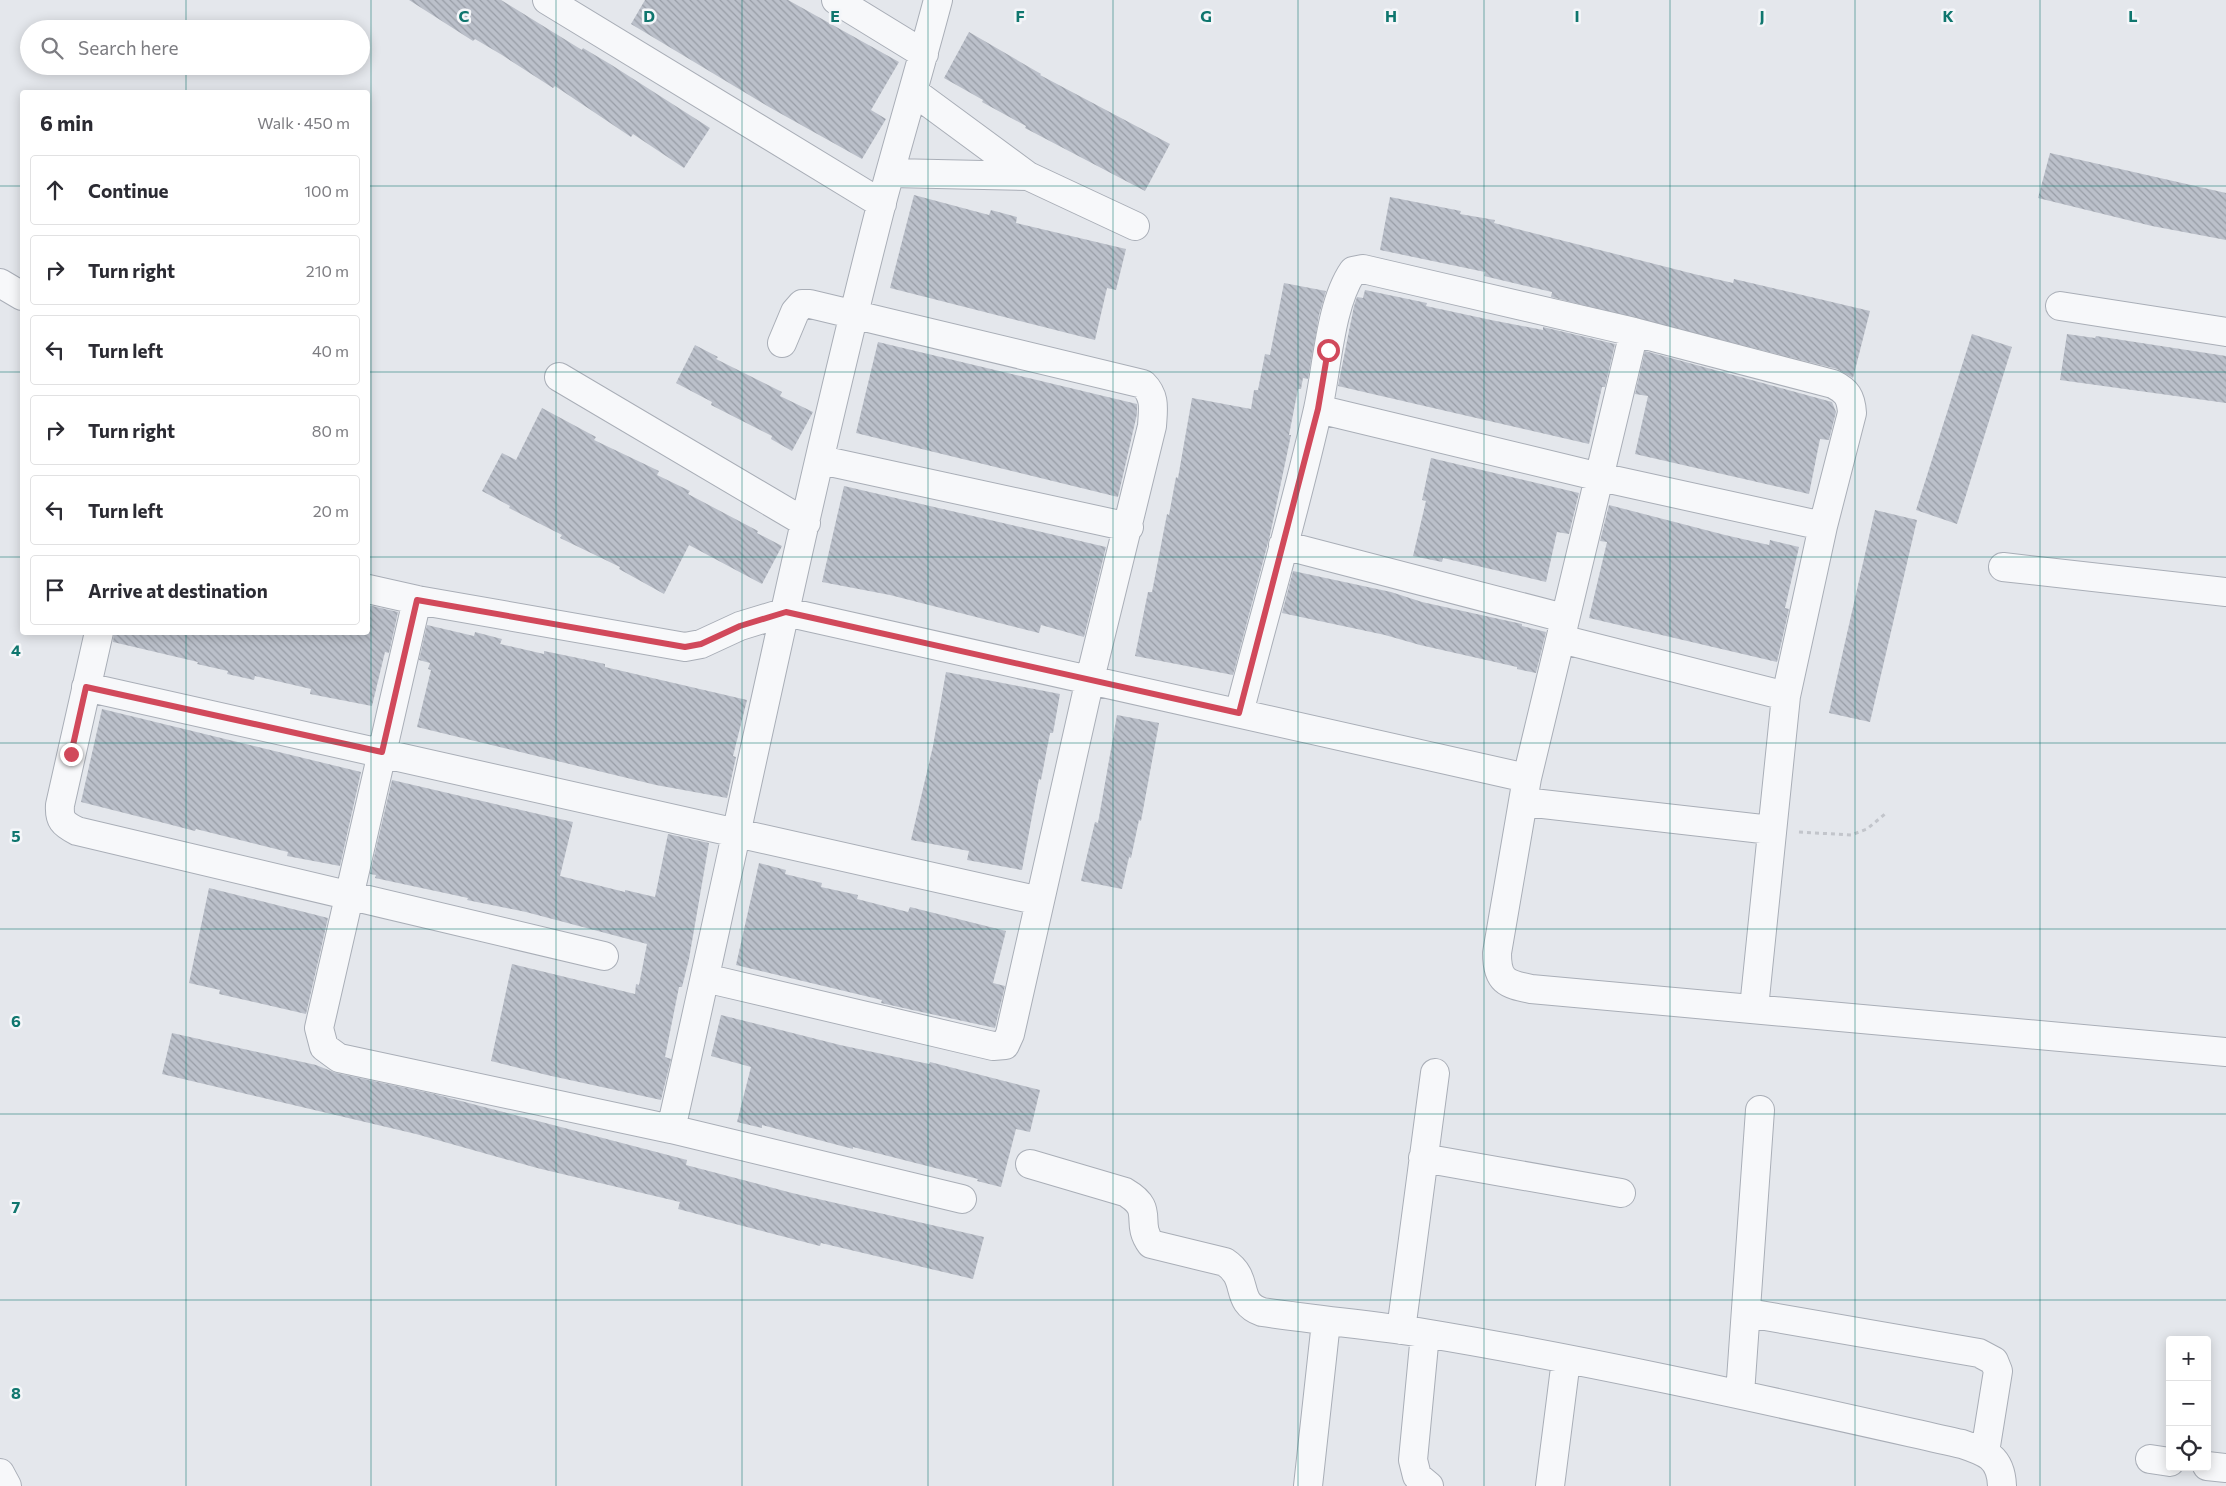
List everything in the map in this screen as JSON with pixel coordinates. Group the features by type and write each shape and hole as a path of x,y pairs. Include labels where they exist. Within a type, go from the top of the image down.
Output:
{"street":[{"path":"547,0 882,204"},
{"path":"836,0 924,54"},
{"path":"671,1129 806,523 882,204 938,0"},
{"path":"914,92 1028,176 1135,226"},
{"path":"890,173 1028,176"},
{"path":"1239,713 1318,409 1330,342 1345,282 1353,271 1363,269 1634,332 1833,384 1843,389 1851,398 1852,413 1823,526 1786,696 1754,1008"},
{"path":"0,283 20,295"},
{"path":"705,978 993,1046 1005,1045 1010,1034 1090,679 1152,426 1154,402 1151,391 1143,384 810,304 802,304 795,312 782,343"},
{"path":"2060,306 2226,332"},
{"path":"1634,332 1525,790 1497,953 1497,968 1503,980 1515,986 1531,989 2226,1052"},
{"path":"559,377 806,523"},
{"path":"1318,409 1600,477 1823,526"},
{"path":"821,460 1129,526"},
{"path":"1283,545 1786,696"},
{"path":"2003,567 2226,592"},
{"path":"370,589 417,600 685,647 701,644 740,626 786,612 1239,713 1525,790 1771,830"},
{"path":"417,600 319,1028 324,1047 339,1058 671,1129 962,1199"},
{"path":"98,635 60,805 62,823 76,831 604,956"},
{"path":"86,687 1040,901"},
{"path":"1429,1486 1417,1476 1413,1460 1413,1332 1423,1158 1435,1073"},
{"path":"1740,1394 1748,1313 1760,1110"},
{"path":"1423,1158 1621,1193"},
{"path":"1030,1164 1125,1192 1137,1199 1143,1207 1144,1234 1151,1244 1225,1262 1234,1268 1241,1279 1244,1299 1251,1308 1262,1312 1326,1322 1413,1332 1566,1360 1740,1394 1962,1444 1985,1452 1996,1461 2002,1486"},
{"path":"1748,1313 1979,1353 1994,1361 1998,1372 1985,1452"},
{"path":"1308,1486 1326,1322"},
{"path":"1550,1486 1566,1360"},
{"path":"2211,1466 2226,1468"}],"path":[{"path":"1771,830 1851,835 1867,829 1885,814"}],"building":[{"path":"409,0 501,0 582,50 583,48 610,64 710,128 684,168 633,134 631,137 555,86 553,88 475,39 473,41"},
{"path":"645,0 788,0 899,62 871,110 886,119 862,159 769,107 631,24"},
{"path":"969,32 1040,75 1170,144 1145,191 1025,128 1026,126 982,102 983,100 944,78"},
{"path":"2050,153 2226,193 2226,240 2152,226 2038,198"},
{"path":"914,195 989,215 991,210 1017,217 1016,223 1126,249 1116,290 1107,288 1095,340 890,288"},
{"path":"1390,197 1461,211 1460,214 1495,220 1494,223 1694,274 1733,283 1734,279 1870,311 1853,378 1837,369 1551,297 1552,292 1484,276 1485,272 1380,250"},
{"path":"1284,283 1326,291 1319,315 1308,379 1303,378 1301,389 1298,389 1289,435 1291,435 1270,535 1233,675 1135,656 1148,592 1152,592 1167,514 1169,515 1176,477 1178,478 1192,398 1251,409 1254,390 1258,390 1265,354 1270,355"},
{"path":"1365,290 1427,303 1426,306 1543,330 1543,327 1615,344 1605,387 1602,387 1589,444 1338,386 1354,306 1357,297 1363,298"},
{"path":"1972,334 2012,347 1957,524 1916,510"},
{"path":"2067,334 2095,338 2096,336 2226,356 2226,403 2060,380"},
{"path":"878,342 1137,404 1137,414 1118,497 856,433"},
{"path":"695,345 718,357 716,359 782,392 780,396 813,412 792,451 771,439 772,436 711,405 712,402 676,383"},
{"path":"1645,351 1832,402 1836,412 1829,440 1820,439 1809,494 1635,454 1648,396 1635,394"},
{"path":"542,408 596,437 594,440 659,471 657,475 690,491 688,494 758,531 757,533 782,546 762,584 689,545 664,594 619,569 620,567 560,538 562,535 509,508 510,506 482,491 502,453 516,460"},
{"path":"1431,458 1579,493 1569,534 1557,532 1546,582 1443,558 1442,562 1413,556 1426,501 1422,500"},
{"path":"844,486 1106,547 1084,637 1041,625 1039,633 890,595 822,582"},
{"path":"1609,505 1769,545 1770,540 1799,547 1785,608 1789,609 1777,662 1589,618 1607,542 1600,541"},
{"path":"1875,510 1917,520 1870,722 1829,713"},
{"path":"1293,571 1391,592 1422,602 1522,624 1522,626 1546,632 1536,673 1385,635 1282,613"},
{"path":"370,605 398,612 389,653 385,652 372,706 310,694 311,689 255,676 254,680 227,674 228,671 197,664 198,662 113,642 114,635 370,635"},
{"path":"427,625 474,636 475,632 502,639 500,644 544,654 544,651 605,664 605,667 747,700 733,756 736,757 727,798 656,785 417,727 431,670 428,669 430,663 419,660"},
{"path":"946,672 1060,694 1053,733 1050,733 1041,780 1039,779 1022,870 967,860 969,851 911,840 933,746"},
{"path":"102,709 361,772 340,866 287,856 288,852 81,802"},
{"path":"1117,715 1159,723 1141,821 1139,820 1122,889 1081,881 1095,822 1098,823"},
{"path":"392,780 573,822 560,876 625,892 625,890 655,897 668,834 709,843 689,959 682,987 679,987 665,1057 671,1059 661,1100 491,1061 512,964 635,994 636,984 639,985 647,944 526,912 375,878 376,875 370,874"},
{"path":"759,863 786,870 785,874 822,883 821,887 858,895 857,899 908,912 910,907 1006,931 993,983 1005,986 995,1028 881,1003 882,1000 736,965"},
{"path":"209,888 328,918 306,1014 219,994 220,990 189,983"},
{"path":"721,1015 840,1045 929,1064 930,1062 1040,1090 1030,1132 1016,1129 1001,1187 977,1181 978,1179 853,1147 853,1149 762,1125 762,1128 737,1122 751,1067 711,1056"},
{"path":"172,1033 316,1065 336,1073 434,1094 687,1160 686,1165 792,1193 984,1237 973,1279 821,1243 820,1246 678,1209 680,1202 537,1168 416,1134 162,1074"}],"route":[{"path":"71,754 86,687 382,752 417,600 685,647 701,644 740,626 786,612 1239,713 1318,409 1328,350"}]}
